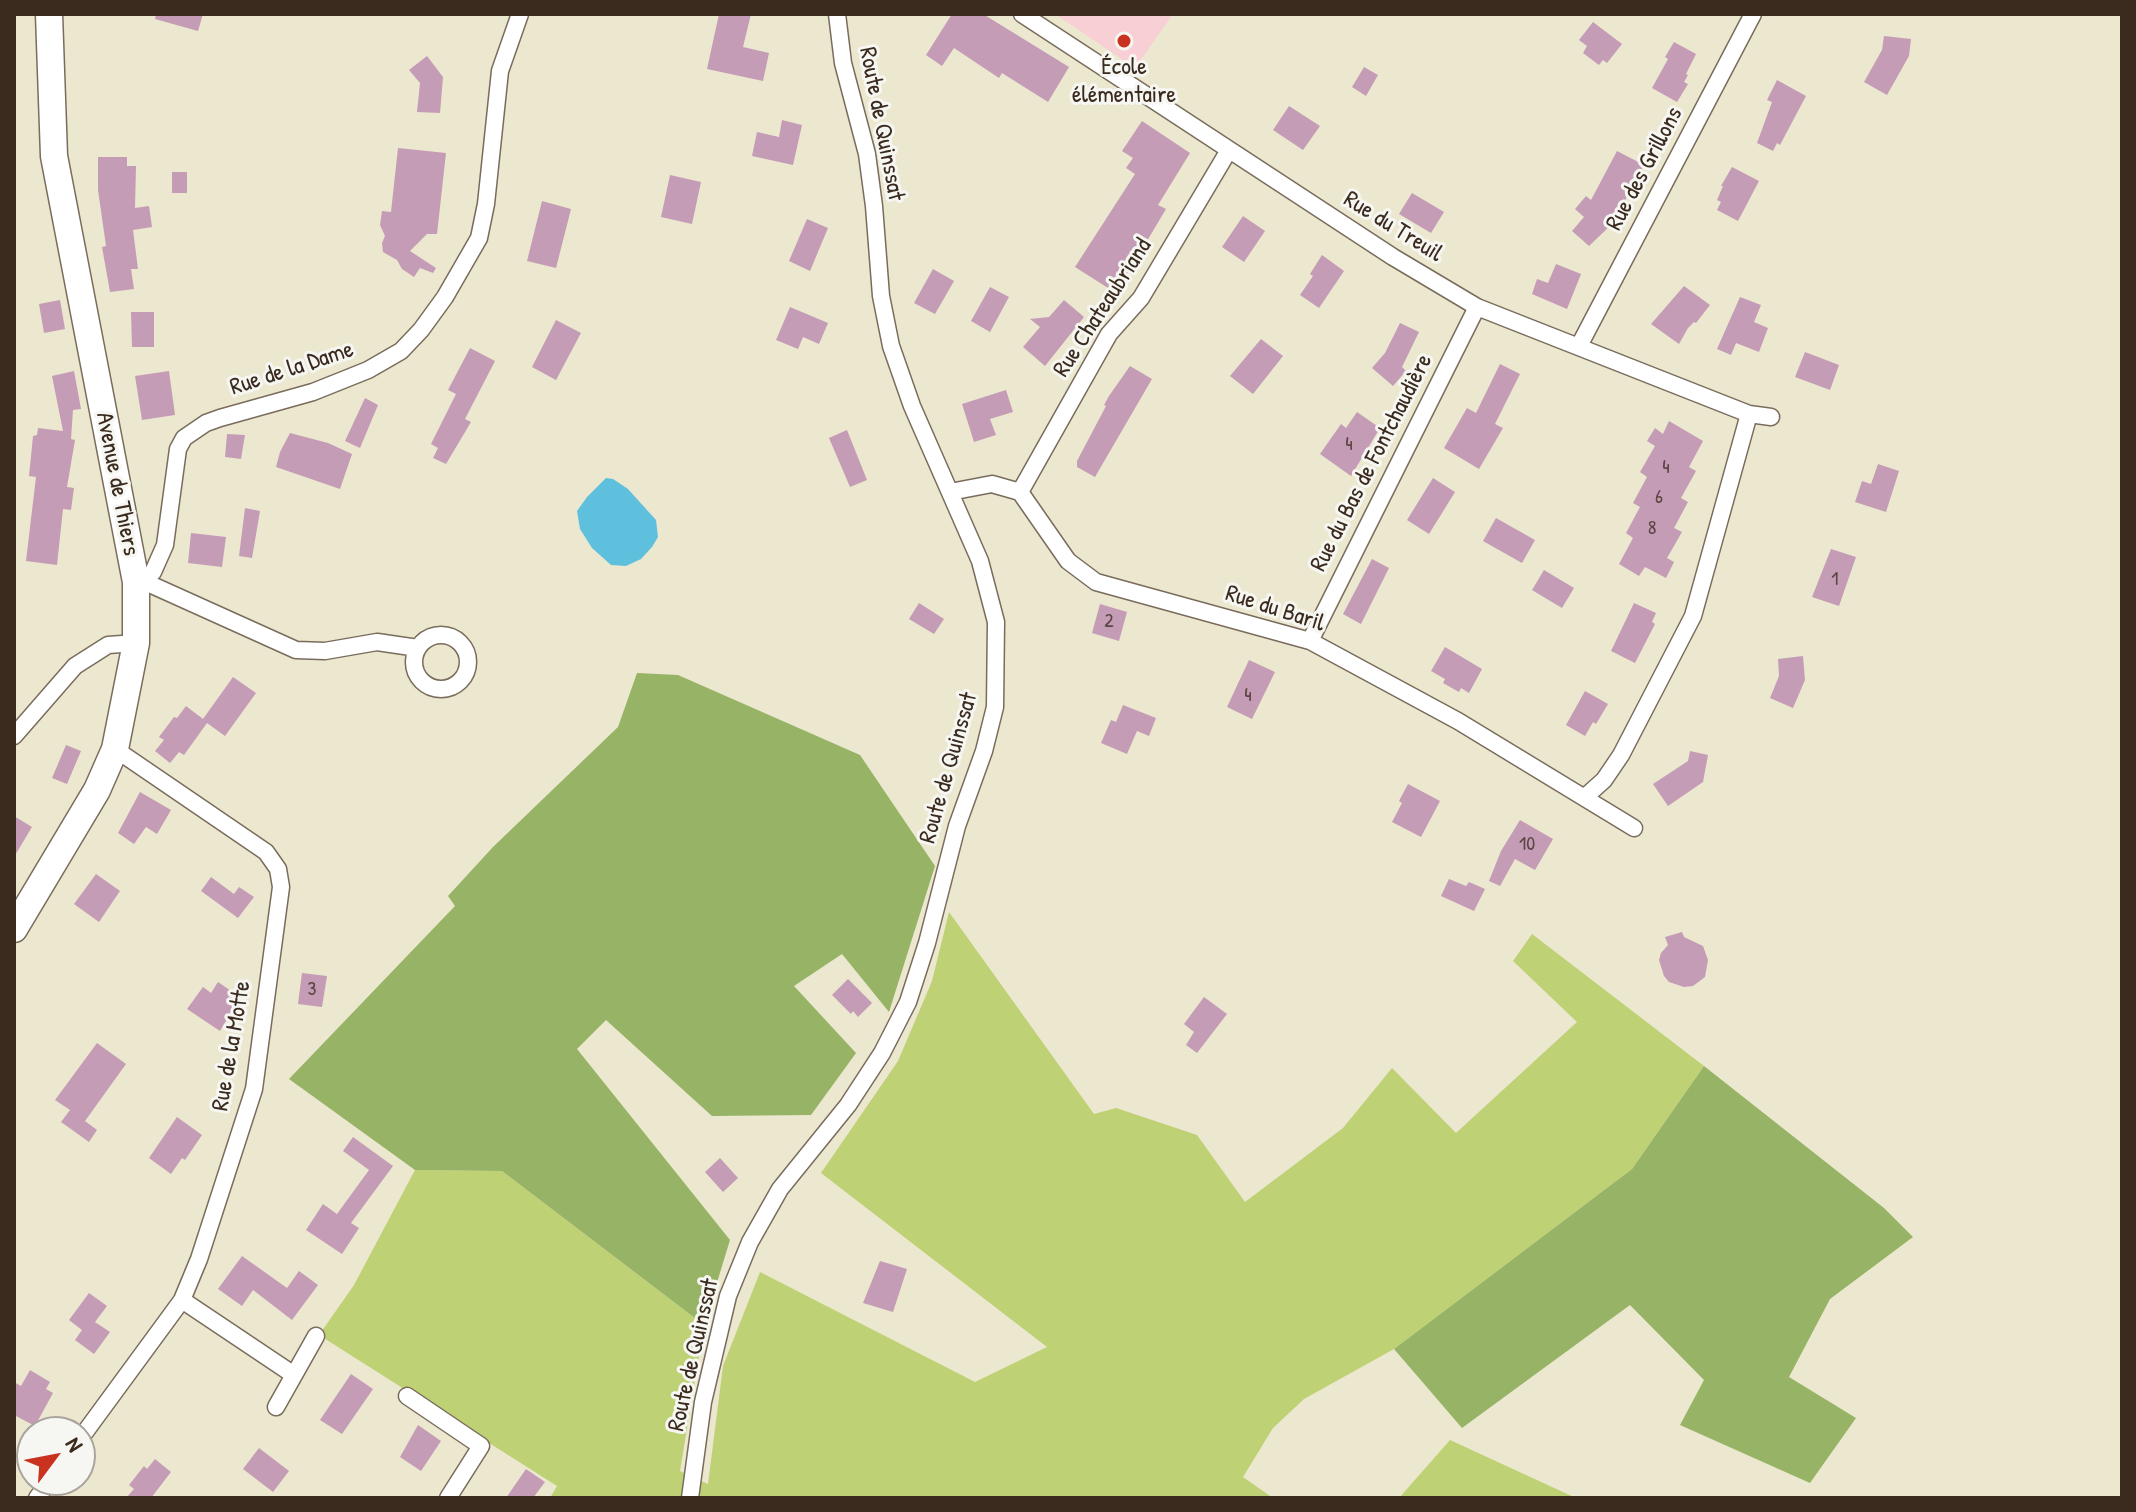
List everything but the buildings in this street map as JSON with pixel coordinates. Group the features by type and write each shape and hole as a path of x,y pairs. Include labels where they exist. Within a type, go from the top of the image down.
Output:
{"main road":[{"name":"Avenue de Thiers","path":"14,929 97,790 115,749 136,643 140,581 54,156 49,14"}],"street":[{"name":"Rue de la Dame","path":"140,581 153,572 165,545 176,462 184,438 206,423 313,392 368,370 401,351 445,297 479,238 486,204 500,71 520,14"},
{"name":"Route de Quinssat","path":"690,1498 703,1402 728,1296 750,1242 780,1189 848,1105 882,1053 908,1002 927,943 957,826 992,722 997,669 996,622 980,561 912,406 891,346 881,296 867,154 843,63 837,14"},
{"name":"Rue du Treuil","path":"1022,14 1393,257 1477,307 1749,414 1771,417"},
{"name":"Rue des Grillons","path":"1579,346 1753,14"},
{"name":"Rue Chateaubriand","path":"1020,492 1109,334 1141,298 1229,150"},
{"name":"Rue du Bas de Fontchaudière","path":"1310,641 1477,307"},
{"path":"1585,797 1604,780 1621,755 1693,616 1749,414"},
{"path":"950,492 992,484 1020,492"},
{"name":"Rue du Baril","path":"1020,492 1068,561 1096,582 1310,641 1458,721 1634,828"},
{"path":"140,581 296,650 325,651 377,642 418,648"},
{"path":"14,736 75,666 108,645 136,643"},
{"name":"Rue de la Motte","path":"96,1417 182,1300 199,1259 254,1089 281,887 278,869 266,852 115,749"},
{"path":"182,1300 294,1375"},
{"path":"276,1407 316,1336"},
{"path":"407,1396 481,1446 448,1498"}],"shaded area":[{"name":"École élémentaire","path":"1055,14 1173,14 1135,68"}],"green space":[{"path":"637,673 678,675 860,755 935,866 889,1012 842,954 794,986 856,1053 811,1115 712,1116 606,1020 577,1049 730,1240 704,1325 502,1171 415,1170 289,1079 455,906 448,896 493,847 618,727"},
{"path":"949,912 1094,1114 1116,1108 1197,1135 1245,1202 1343,1128 1392,1068 1456,1133 1577,1022 1513,961 1532,934 1704,1066 1632,1169 1394,1349 1304,1399 1273,1428 1243,1477 1273,1498 550,1498 557,1486 319,1335 354,1285 415,1170 502,1171 704,1325 680,1471 708,1484 723,1366 760,1272 975,1382 1047,1347 821,1173 898,1061 932,981"},
{"path":"1704,1066 1884,1208 1913,1237 1830,1299 1789,1377 1856,1418 1810,1483 1680,1425 1704,1380 1630,1305 1462,1428 1394,1349 1632,1169"},
{"path":"1450,1440 1576,1498 1399,1498"}],"water":[{"path":"606,478 628,489 656,520 658,537 652,547 641,559 626,566 611,565 592,548 580,529 577,511"}],"place":[{"name":"École élémentaire","path":"1124,41"}]}
